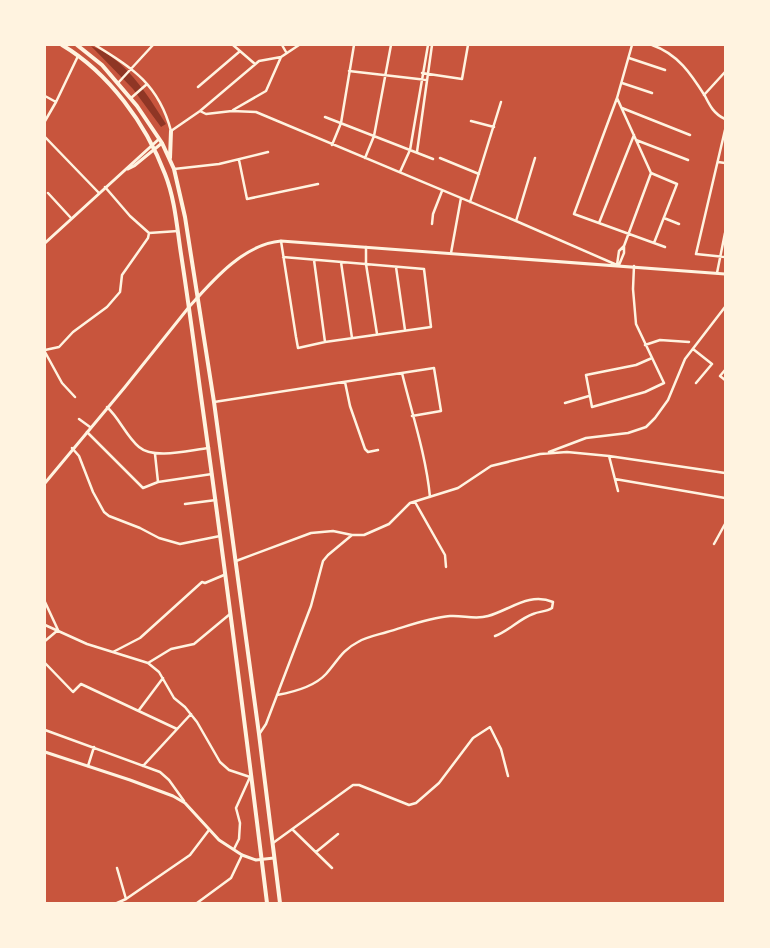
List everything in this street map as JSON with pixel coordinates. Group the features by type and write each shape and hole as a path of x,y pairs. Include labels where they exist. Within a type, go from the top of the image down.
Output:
{"highway":[{"path":"62,45 91,67 119,96 152,144 166,176 178,231 209,448 267,903"},
{"path":"77,45 102,65 130,98 159,138 174,170 185,217 214,402 280,903"},
{"path":"170,160 171,131"}],"main road":[{"path":"127,169 131,162 159,138"},
{"path":"45,244 99,193 162,143"},
{"path":"45,483 72,448 126,387 197,298 250,250 270,242 281,241 725,274"},
{"path":"45,752 173,796 185,803 219,840 242,855 262,860 274,858"}],"street":[{"path":"95,45 132,68 147,84 162,105 168,117 171,131 200,111 259,61 281,57 297,46"},
{"path":"118,83 152,45"},
{"path":"233,45 255,64"},
{"path":"282,45 287,53"},
{"path":"332,145 341,123 354,45"},
{"path":"365,158 374,136 391,45"},
{"path":"400,173 410,150 428,45"},
{"path":"417,152 432,45"},
{"path":"422,73 462,79 468,45"},
{"path":"632,45 618,98 574,214 665,247"},
{"path":"652,45 667,51 678,59 687,69 712,110 725,119"},
{"path":"198,87 239,52"},
{"path":"45,121 78,56"},
{"path":"232,111 266,91 281,57"},
{"path":"629,58 665,70"},
{"path":"349,71 427,80"},
{"path":"704,95 725,72"},
{"path":"622,83 652,93"},
{"path":"130,98 147,84"},
{"path":"45,96 56,102"},
{"path":"618,98 651,173 677,184 654,243"},
{"path":"470,202 501,102"},
{"path":"622,108 690,134"},
{"path":"200,111 206,114 232,111 256,112 618,265 620,251 624,246 651,173"},
{"path":"325,117 433,158"},
{"path":"471,121 494,127"},
{"path":"725,130 696,254 725,257"},
{"path":"599,223 634,135"},
{"path":"45,137 99,193"},
{"path":"636,140 688,160"},
{"path":"174,170 239,160 268,152"},
{"path":"440,158 480,174"},
{"path":"516,221 535,158"},
{"path":"239,160 247,199 318,184"},
{"path":"718,162 725,163"},
{"path":"106,187 130,216 149,232 178,231"},
{"path":"432,224 433,214 442,191"},
{"path":"48,193 71,218"},
{"path":"451,253 461,198"},
{"path":"664,218 679,224"},
{"path":"75,397 62,383 45,351 59,346 74,332 107,308 114,300 120,292 122,275 138,254 148,238 149,232"},
{"path":"717,273 725,233"},
{"path":"281,241 283,257 298,348 325,342 431,327 424,269 283,257"},
{"path":"366,247 366,264 377,335"},
{"path":"314,260 325,342"},
{"path":"342,262 352,338"},
{"path":"634,266 633,289 636,324 664,383 644,392 592,407 586,375 636,366 652,358"},
{"path":"396,267 405,330"},
{"path":"236,561 311,533 333,531 352,535 364,535 389,524 404,507 458,488 496,464 547,453 586,438 628,433 646,427 668,400 685,359 725,307"},
{"path":"645,345 660,340 688,342"},
{"path":"693,348 712,364 696,383"},
{"path":"214,402 434,368 441,411 412,416"},
{"path":"725,370 720,376 725,380"},
{"path":"402,373 426,464 430,497"},
{"path":"345,382 350,406 365,449 368,452 378,450"},
{"path":"565,403 589,396"},
{"path":"107,408 115,415 140,448 155,454 209,448"},
{"path":"79,419 90,427"},
{"path":"87,431 143,488 158,482 212,474"},
{"path":"72,448 79,456 104,512 109,516 140,528 159,538 180,544 220,536"},
{"path":"547,453 567,452 609,456 725,473"},
{"path":"155,454 158,482"},
{"path":"609,456 618,491"},
{"path":"615,479 725,498"},
{"path":"185,504 216,500"},
{"path":"415,502 445,555 446,568"},
{"path":"714,544 725,524"},
{"path":"259,734 266,724 311,606 323,561 352,535"},
{"path":"112,652 140,638 202,582 205,583 225,575"},
{"path":"277,695 292,693 316,683 325,675 345,649 360,640 430,619 452,616 475,618 489,616 529,599 553,602 552,608 548,611 535,613 520,620 504,633 495,636"},
{"path":"45,602 58,630"},
{"path":"148,663 171,649 194,644 230,614"},
{"path":"45,625 87,644 148,663 163,678 174,698 197,722 220,762 229,770 250,777 236,808 240,823 239,839 234,849"},
{"path":"46,639 58,630"},
{"path":"45,663 73,692 81,684 177,729"},
{"path":"139,710 163,678"},
{"path":"143,766 191,714"},
{"path":"272,844 353,786 358,786 409,805 416,803 439,782 473,738 490,727 501,749 508,776"},
{"path":"45,730 160,772 169,780 185,803"},
{"path":"88,766 94,747"},
{"path":"292,829 332,868"},
{"path":"117,903 126,899 190,855 209,830"},
{"path":"316,852 338,834"},
{"path":"198,903 231,878 242,855"},
{"path":"117,868 126,899"}],"shaded area":[{"path":"91,46 114,59 125,68 143,89 166,124 161,127 133,89"}]}
